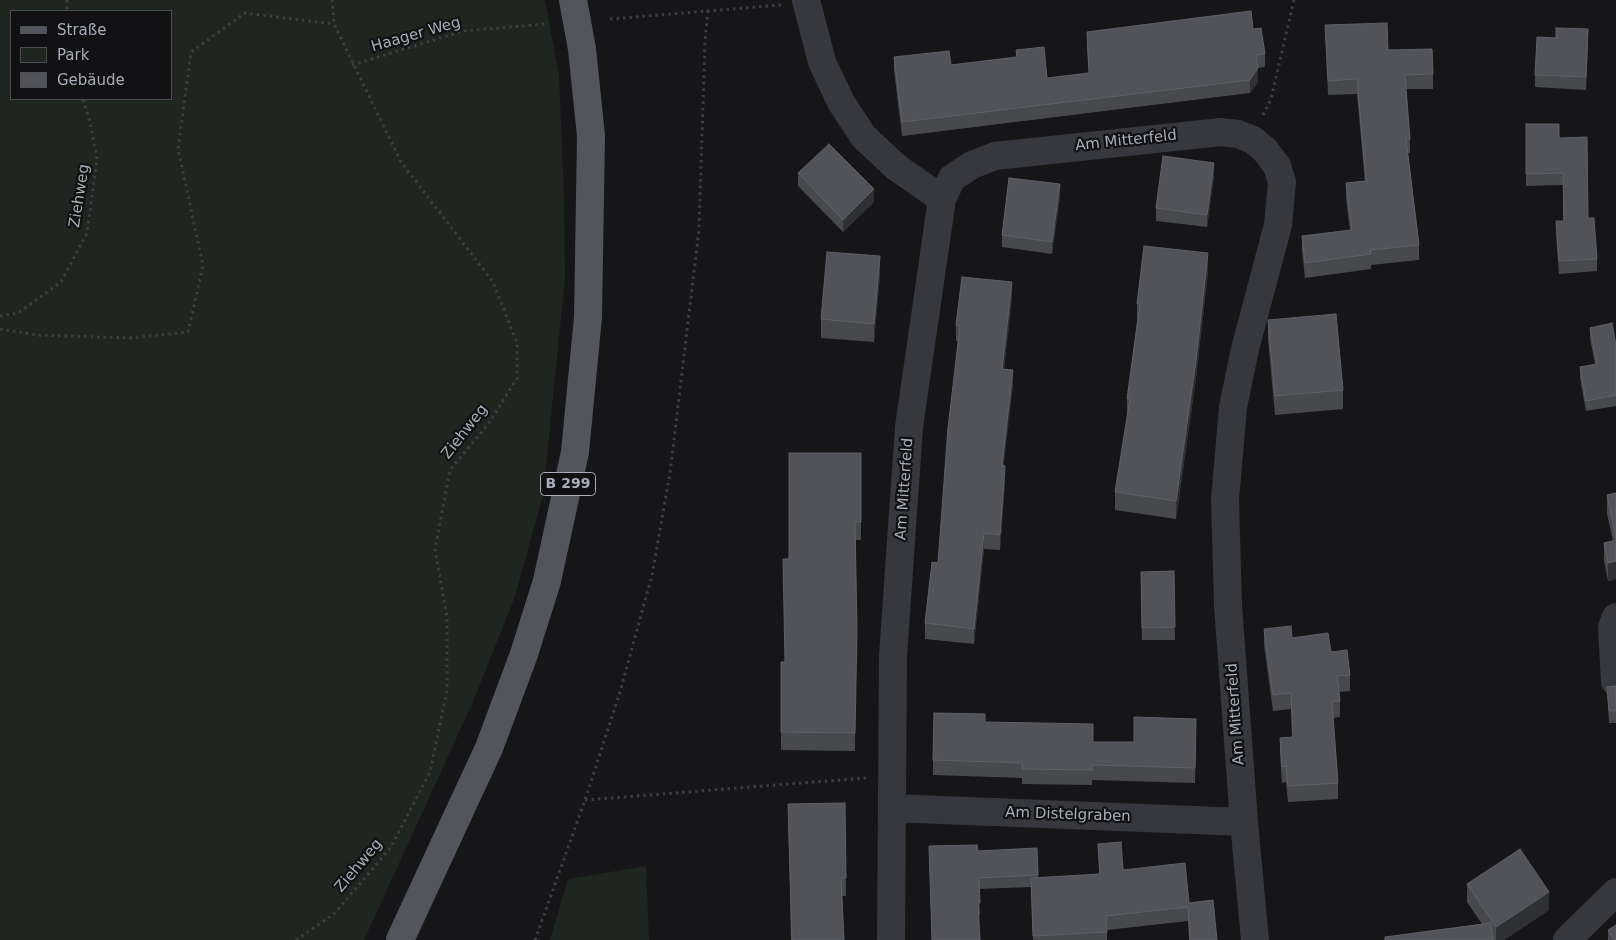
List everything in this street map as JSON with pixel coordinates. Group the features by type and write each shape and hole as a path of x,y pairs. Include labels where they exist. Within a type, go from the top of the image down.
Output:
{"main road":[{"name":"B 299","path":"400,940 489,748 524,654 547,581 574,452 588,317 591,136 582,49 573,0"}],"street":[{"path":"806,1 822,62 841,102 863,136 896,167 942,199"},
{"name":"Am Mitterfeld","path":"891,940 894,656 909,427 942,199 952,178 972,165 995,156 1221,132 1238,134 1254,140 1265,150 1276,166 1282,182 1282,200 1278,225 1245,349 1234,406 1228,451 1225,500 1228,605 1255,940"},
{"path":"1615,682 1612,627 1616,617"},
{"name":"Am Distelgraben","path":"892,808 1244,822"},
{"path":"1567,940 1616,892"}],"path":[{"name":"Ziehweg","path":"296,940 334,913 391,847 430,772 447,690 447,617 435,549 450,470 489,423 517,378 517,343 494,282 401,162 352,65 334,24 332,0"},
{"path":"1254,140 1271,99 1294,0"},
{"path":"610,19 806,1"},
{"path":"535,940 585,800 620,692 652,575 670,473 699,230 705,40 708,10"},
{"path":"0,329 37,335 130,338 188,332 203,265 178,149 191,52 244,13 334,24"},
{"name":"Haager Weg","path":"352,65 463,31 546,24"},
{"name":"Ziehweg","path":"0,316 18,313 61,282 87,233 97,159 90,122 83,100"},
{"path":"585,800 893,776"}],"green space":[{"path":"0,0 545,0 559,76 565,278 543,496 514,599 472,704 364,940 0,940"},
{"path":"646,866 649,940 550,940 568,879"}],"building":[{"path":"1251,11 1253,29 1261,28 1265,54 1256,55 1258,68 1250,80 902,122 894,57 949,51 951,65 1017,57 1016,50 1044,47 1047,78 1089,73 1087,32"},
{"path":"1387,23 1388,50 1432,49 1433,74 1405,75 1410,139 1406,139 1419,245 1370,250 1371,254 1305,263 1302,236 1352,230 1346,183 1366,181 1357,79 1328,81 1325,25"},
{"path":"1556,28 1588,29 1586,77 1535,75 1537,37 1556,38"},
{"path":"1526,124 1559,124 1559,138 1587,137 1588,218 1594,218 1597,259 1559,261 1556,221 1564,221 1563,173 1526,174"},
{"path":"829,144 874,189 843,220 798,173"},
{"path":"1163,156 1214,163 1207,215 1156,208"},
{"path":"1009,178 1060,184 1052,242 1002,235"},
{"path":"1144,246 1208,253 1196,360 1176,501 1115,492 1130,399 1127,399 1140,304 1137,304"},
{"path":"827,252 880,256 874,324 821,319"},
{"path":"962,277 1012,282 1002,369 1013,370 1002,465 1005,466 1000,535 984,533 974,629 925,623 932,562 938,563 948,428 960,326 956,325"},
{"path":"1336,314 1343,390 1275,396 1268,320"},
{"path":"1612,323 1616,345 1616,395 1586,401 1580,367 1597,364 1590,328"},
{"path":"789,453 861,453 861,522 855,522 857,631 855,733 781,732 781,662 785,662 783,559 789,559"},
{"path":"1616,493 1616,539 1607,495"},
{"path":"1616,540 1616,561 1608,563 1604,543"},
{"path":"1174,571 1175,627 1142,628 1141,572"},
{"path":"1291,626 1292,638 1328,633 1331,652 1347,650 1350,675 1337,676 1340,701 1332,702 1338,783 1288,786 1286,766 1282,767 1280,738 1293,737 1291,693 1273,695 1264,629"},
{"path":"1616,686 1616,711 1609,711 1607,687"},
{"path":"934,713 985,714 985,722 1093,724 1093,742 1134,742 1134,717 1196,719 1195,768 1092,765 1092,770 1022,769 1022,763 933,760"},
{"path":"845,803 846,878 841,878 844,940 792,940 788,804"},
{"path":"1121,842 1123,870 1185,863 1189,903 1213,900 1217,940 1190,940 1188,907 1106,916 1107,932 1033,936 1031,878 1100,874 1098,844"},
{"path":"977,845 978,851 1037,848 1038,875 979,878 980,940 932,940 929,846"},
{"path":"1520,849 1549,892 1496,927 1467,884"},
{"path":"1491,923 1493,940 1385,940 1385,937"},
{"path":"1616,925 1616,940 1614,940 1608,930"}]}
